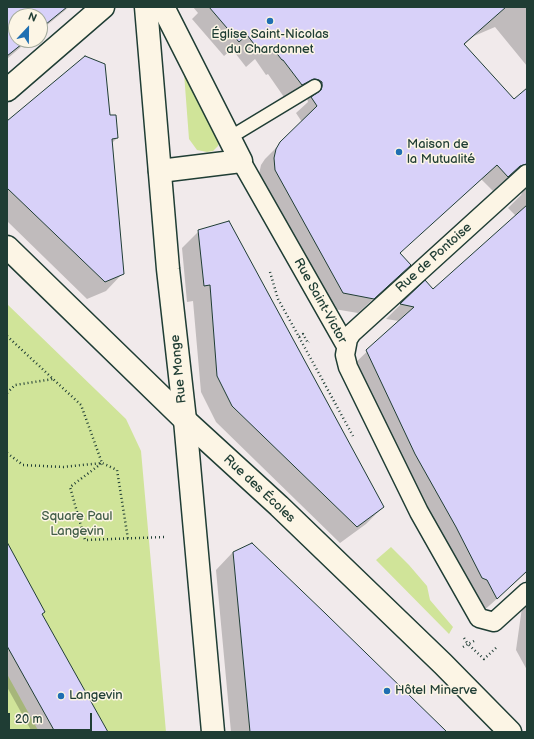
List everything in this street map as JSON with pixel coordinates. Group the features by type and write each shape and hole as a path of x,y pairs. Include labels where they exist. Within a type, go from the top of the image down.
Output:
{"street":[{"path":"7,90 103,7"},
{"name":"Rue Monge","path":"146,7 170,283 185,420 213,732"},
{"name":"Rue Saint-Victor","path":"162,7 176,31 241,161 346,346 345,355 348,367 383,440 419,512 479,618 494,622 527,592"},
{"path":"160,171 241,161"},
{"name":"Rue de Pontoise","path":"346,346 352,333 527,174"},
{"name":"Rue des Écoles","path":"7,247 185,420 279,506 443,664 510,732"}],"lane":[{"path":"229,138 315,86"}],"path":[{"path":"270,272 278,299 355,440"},
{"path":"299,337 303,334 308,343 309,342"},
{"path":"7,336 81,405 102,463"},
{"path":"7,393 15,385 36,380 53,379"},
{"path":"7,453 23,465 63,467 102,463 117,470 128,539"},
{"path":"102,463 70,488 85,540 165,537"},
{"path":"476,641 468,644 484,659"}],"green space":[{"path":"185,71 221,138 218,146 213,151 207,152 197,150 189,139"},
{"name":"Square Paul Langevin","path":"7,304 126,419 141,451 166,732 108,732 42,614 45,612 7,543"},
{"path":"391,547 427,586 430,600 453,627 449,634 376,560"},
{"path":"7,674 39,732 7,732"}],"building":[{"path":"7,7 67,7 48,22 48,8 8,8 8,48 17,48 7,56"},
{"name":"Maison de la Mutualité","path":"209,7 506,7 464,44 514,99 527,88 527,164 520,166 508,177 497,165 400,253 411,265 374,299 343,293 275,170 274,158 276,149 280,142 317,106 311,97 321,90 322,82 314,79 302,85 270,45 261,53 247,35 239,42"},
{"path":"85,56 105,64 110,115 116,115 118,138 112,139 124,274 105,282 7,188 7,121"},
{"path":"527,205 527,571 497,599 487,580 482,578 456,527 415,454 366,350 414,307 400,304 425,280 433,289"},
{"path":"229,221 384,507 357,527 232,406 217,376 210,285 204,286 198,230"},
{"name":"Langevin","path":"7,542 45,612 42,614 108,732 55,732 7,646"},
{"path":"252,543 447,732 250,732 233,552"}],"place":[{"name":"Église Saint-Nicolas du Chardonnet","path":"270,21"},
{"name":"Maison de la Mutualité","path":"399,152"},
{"name":"Hôtel Minerve","path":"387,691"},
{"name":"Langevin","path":"61,696"}]}
